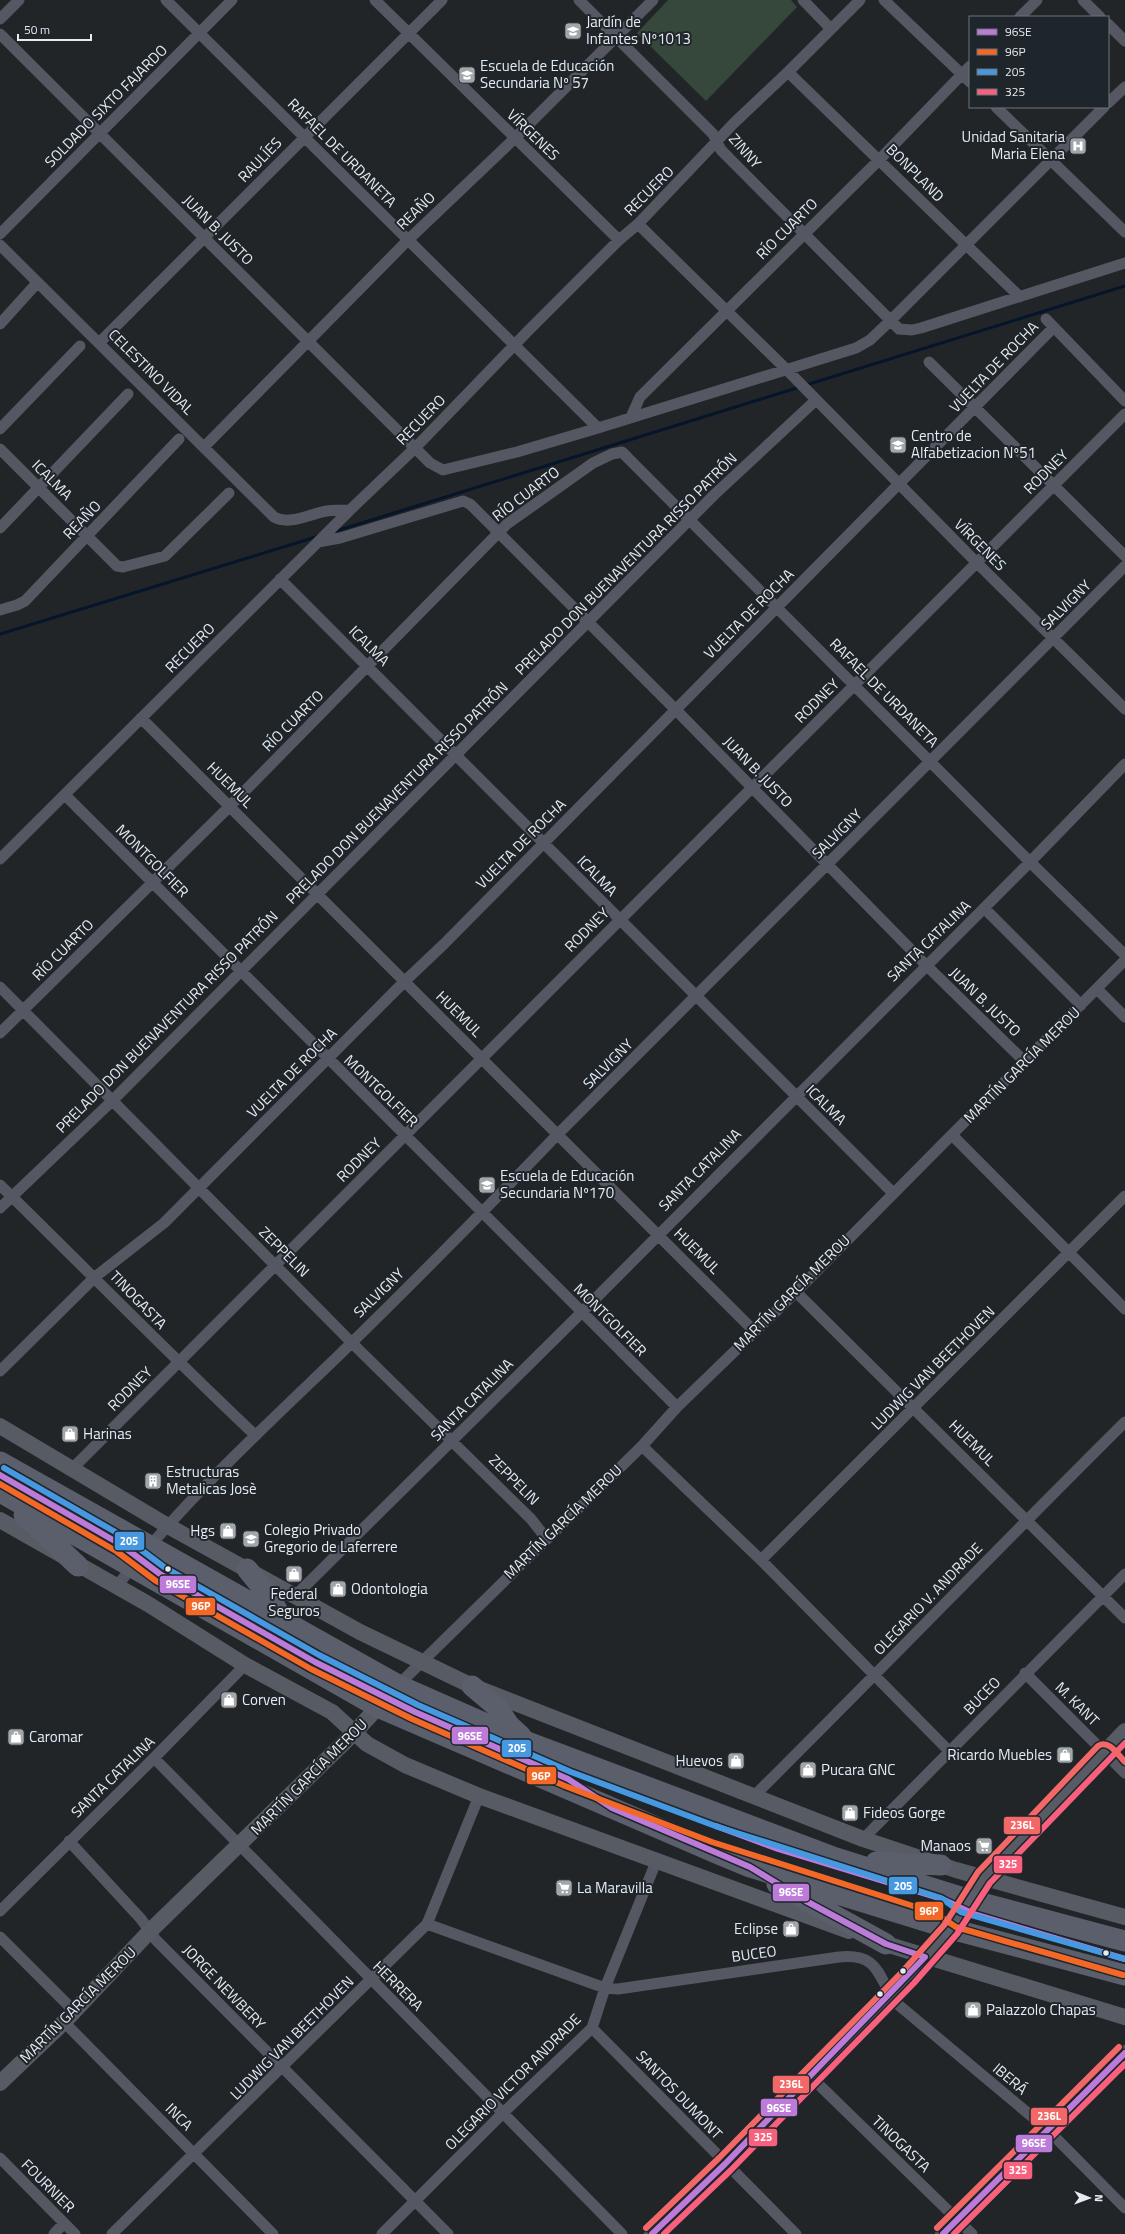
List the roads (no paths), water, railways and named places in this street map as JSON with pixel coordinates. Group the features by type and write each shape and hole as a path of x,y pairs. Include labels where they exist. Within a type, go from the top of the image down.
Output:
{"highway":[{"path":"0,1462 398,1685 525,1740 847,1861 970,1900 1125,1941"},
{"path":"0,1492 78,1566"},
{"path":"0,1492 378,1707 750,1867 951,1929 1125,1975"},
{"path":"247,1570 269,1596 283,1620"},
{"path":"472,1686 498,1708 509,1726 525,1740"},
{"path":"847,1861 941,1865"},
{"path":"750,1867 806,1901 886,1944"}],"street":[{"path":"0,19 20,0"},
{"name":"RAFAEL DE URDANETA","path":"166,0 598,428"},
{"name":"SOLDADO SIXTO FAJARDO","path":"0,234 232,0"},
{"name":"VÍRGENES","path":"375,0 514,139 619,240"},
{"name":"RAULÍES","path":"100,342 205,239 304,136 442,0"},
{"name":"ZINNY","path":"579,0 713,134 721,150 899,329 912,330 1125,263"},
{"name":"REAÑO","path":"204,447 408,240 514,139 652,0"},
{"path":"803,0 831,29"},
{"name":"RECUERO","path":"0,859 280,579 415,448 619,240 638,224 717,142 860,0"},
{"path":"884,0 966,78"},
{"path":"1021,16 1037,0"},
{"path":"1083,0 1099,16"},
{"path":"1109,25 1125,41"},
{"name":"JUAN B. JUSTO","path":"0,34 415,448 439,469 449,470 598,428 856,348 870,340 890,321"},
{"name":"BONPLAND","path":"788,72 880,159 1020,297"},
{"name":"RÍO CUARTO","path":"630,417 640,397 725,311 803,233 966,78"},
{"path":"1109,102 1125,87"},
{"path":"997,108 1125,232"},
{"path":"890,321 1103,108"},
{"path":"638,224 725,311 786,369"},
{"name":"CELESTINO VIDAL","path":"0,245 37,283 100,342 274,517 280,521 327,511 350,510"},
{"path":"0,324 37,283"},
{"name":"VUELTA DE ROCHA","path":"0,1371 95,1277 164,1223 405,981 444,944 544,841 976,408 1050,323 1125,401"},
{"path":"0,429 80,346"},
{"path":"929,362 1055,484 1125,556"},
{"name":"VÍRGENES","path":"786,369 899,485 1125,709"},
{"path":"0,528 128,394"},
{"name":"PRELADO DON BUENAVENTURA RISSO PATRÓN","path":"0,1208 113,1100 455,754 690,520 816,400"},
{"name":"RODNEY","path":"72,1468 277,1265 481,1058 1125,414"},
{"name":"REAÑO","path":"0,610 25,601 179,439"},
{"name":"ICALMA","path":"0,449 117,566 123,567 165,556 229,493"},
{"name":"RAFAEL DE URDANETA","path":"622,452 778,607 1030,862 1125,955"},
{"name":"RÍO CUARTO","path":"0,1033 230,806 507,524 593,463 612,454 622,452"},
{"name":"JUAN B. JUSTO","path":"318,542 340,538 463,501 470,504 498,534 676,710 926,965 1024,1061"},
{"name":"SALVIGNY","path":"117,1586 150,1545 255,1435 482,1213 557,1135 932,762 1125,566"},
{"name":"ICALMA","path":"280,579 544,841 619,920 893,1193"},
{"name":"HUEMUL","path":"141,718 754,1331"},
{"name":"SANTA CATALINA","path":"295,1596 1030,862 1125,764"},
{"name":"MONTGOLFIER","path":"65,795 676,1407"},
{"path":"984,908 1080,1005"},
{"name":"MARTÍN GARCÍA MEROU","path":"0,2083 69,2016 150,1932 240,1846 354,1733 398,1685 546,1538 642,1446 676,1407 796,1292 1125,960"},
{"name":"ZEPPELIN","path":"0,987 277,1265 351,1342 531,1519 546,1538"},
{"path":"1097,988 1125,1017"},
{"path":"952,1135 1125,1309"},
{"name":"TINOGASTA","path":"0,1185 95,1277 178,1362 255,1435"},
{"name":"LUDWIG VAN BEETHOVEN","path":"761,1560 1125,1196"},
{"name":"HUEMUL","path":"796,1292 914,1407 1125,1618"},
{"name":"OLEGARIO V. ANDRADE","path":"753,1797 875,1676 1026,1520 1125,1422"},
{"path":"0,1426 168,1526 247,1570 360,1632 472,1686 863,1839 984,1878 1125,1917"},
{"path":"642,1446 761,1560 949,1751"},
{"path":"0,1520 78,1566 117,1586 245,1665 332,1712 366,1744 405,1766 479,1796 656,1862 886,1944 1125,2017"},
{"name":"BUCEO","path":"863,1839 1025,1673 1125,1574"},
{"name":"SANTA CATALINA","path":"0,1910 154,1758 245,1665"},
{"name":"M. KANT","path":"1025,1673 1125,1773"},
{"path":"652,2234 725,2164 925,1957 951,1929 984,1878 1125,1731"},
{"name":"HERRERA","path":"154,1758 371,1981 503,2112 622,2234"},
{"name":"LUDWIG VAN BEETHOVEN","path":"112,2234 282,2069 427,1924 479,1796"},
{"name":"JORGE NEWBERY","path":"69,1841 141,1919 156,1940 282,2069 416,2200 448,2234"},
{"name":"OLEGARIO VICTOR ANDRADE","path":"382,2234 503,2112 592,2028 605,1988 656,1862"},
{"path":"427,1924 605,1988"},
{"name":"INCA","path":"0,1936 69,2016 194,2154 273,2234"},
{"name":"BUCEO","path":"605,1988 618,1989 852,1956 864,1959 875,1967 882,1976 889,1994"},
{"name":"IBERÁ","path":"889,1994 895,2002 1048,2130 1125,2208"},
{"name":"SANTOS DUMONT","path":"592,2028 796,2234"},
{"path":"943,2234 1125,2053"},
{"name":"TINOGASTA","path":"810,2076 972,2234"},
{"name":"FOURNIER","path":"0,2158 75,2234"},
{"path":"54,2234 64,2224"}],"waterway":[{"path":"806,385 1125,286"},
{"path":"336,531 800,387"},
{"path":"0,634 319,536"}],"place":[{"name":"Jardín de Infantes Nº1013","path":"573,31"},
{"name":"Escuela de Educación Secundaria Nº 57","path":"467,75"},
{"name":"Unidad Sanitaria Maria Elena","path":"1078,146"},
{"name":"Centro de Alfabetizacion Nº51","path":"898,445"},
{"name":"Escuela de Educación Secundaria Nº170","path":"487,1185"},
{"name":"Harinas","path":"70,1434"},
{"name":"Estructuras Metalicas Josè","path":"153,1481"},
{"name":"Hgs","path":"228,1531"},
{"name":"Colegio Privado Gregorio de Laferrere","path":"251,1539"},
{"name":"Federal Seguros","path":"294,1574"},
{"name":"Odontologia","path":"338,1589"},
{"name":"Corven","path":"229,1700"},
{"name":"Caromar","path":"16,1737"},
{"name":"Ricardo Muebles","path":"1065,1755"},
{"name":"Huevos","path":"736,1761"},
{"name":"Pucara GNC","path":"808,1770"},
{"name":"Fideos Gorge","path":"850,1813"},
{"name":"Manaos","path":"984,1846"},
{"name":"La Maravilla","path":"564,1888"},
{"name":"Eclipse","path":"791,1929"},
{"name":"Palazzolo Chapas","path":"973,2010"}]}
